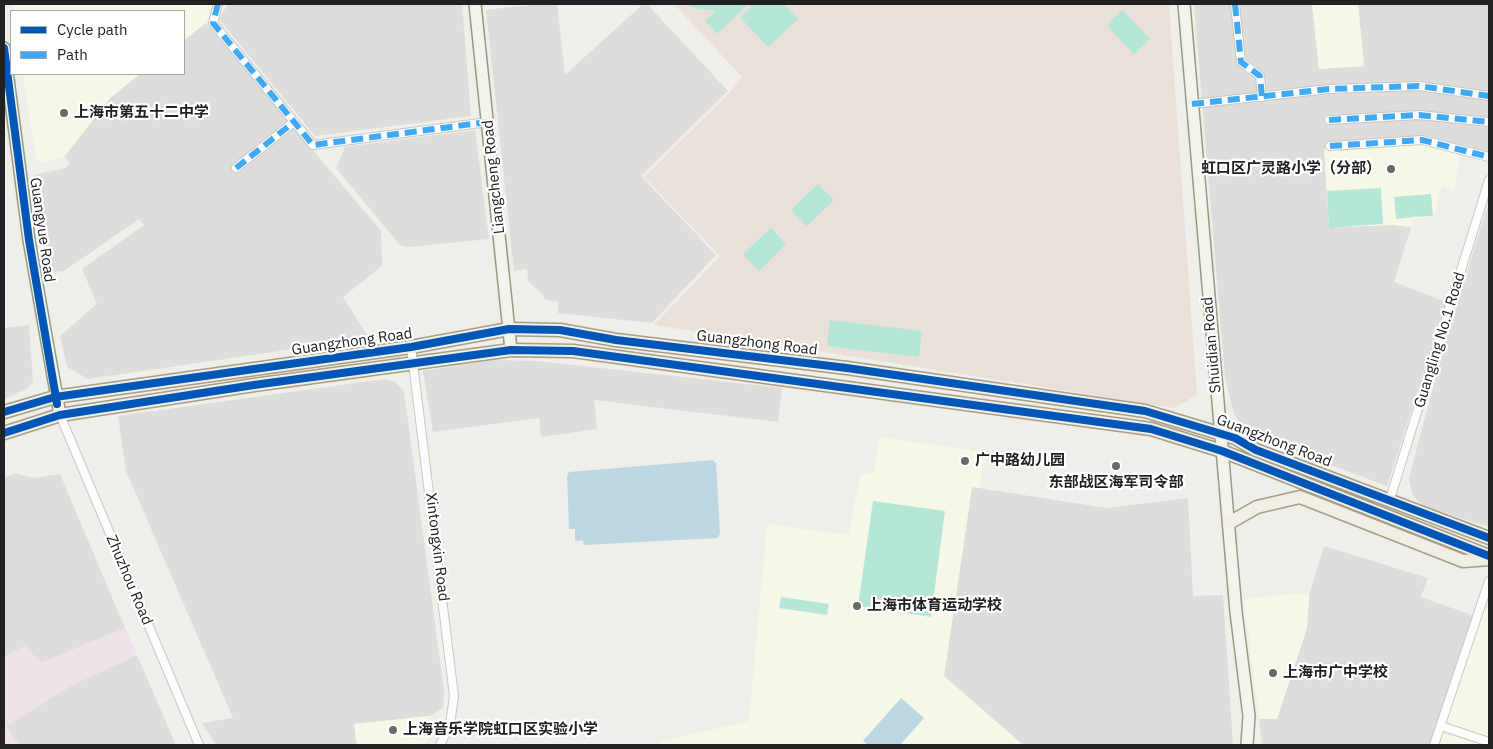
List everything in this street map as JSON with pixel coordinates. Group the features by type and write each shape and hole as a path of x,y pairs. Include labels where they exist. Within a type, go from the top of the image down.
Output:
{"main road":[{"name":"Liangcheng Road","path":"475,4 511,350"},
{"name":"Shuidian Road","path":"1184,4 1220,434 1236,612 1248,716 1247,745"},
{"name":"Guangyue Road","path":"4,48 29,240 55,396 60,415"},
{"name":"Guangzhong Road","path":"4,412 55,396 411,348 509,329 560,330 616,340 857,369 1145,412 1235,438 1256,450 1390,499 1489,538"},
{"name":"Guangzhong Road","path":"4,433 60,415 412,364 511,350 573,351 1151,429 1222,451 1489,557"},
{"path":"1247,461 1254,470 1379,519"},
{"path":"1229,523 1257,507 1300,497 1463,561 1489,557"},
{"path":"1439,519 1460,532 1489,543"}],"street":[{"path":"218,4 213,23 313,144 488,122"},
{"path":"1236,4 1241,62 1260,76 1262,97"},
{"path":"1192,104 1330,89 1419,86 1489,96"},
{"path":"1328,120 1419,115 1489,122"},
{"path":"236,168 294,122"},
{"path":"1330,146 1422,140 1489,157"},
{"name":"Guangling No.1 Road","path":"1390,499 1489,180"},
{"name":"Xintongxin Road","path":"411,348 454,696 450,725 440,745"},
{"name":"Zhuzhou Road","path":"60,415 199,745"},
{"path":"1434,745 1489,581"},
{"path":"1441,726 1489,742"}],"shaded area":[{"path":"13,4 211,4 206,23 185,39 185,10 14,10"},
{"path":"228,4 462,4 471,116 315,136 219,19"},
{"path":"537,4 557,4 565,75 643,4 647,4 728,91 641,176 716,255 652,323 558,313 558,302 544,299 544,296 528,281 527,269 514,271 486,10"},
{"path":"674,4 1169,4 1197,395 1175,408 654,325 720,256 644,177 730,92 742,77"},
{"path":"1194,4 1312,4 1319,69 1364,66 1358,4 1489,4 1489,155 1421,143 1324,149 1392,225 1411,227 1394,282 1446,302 1387,486 1250,435 1234,414 1225,378"},
{"path":"1312,4 1358,4 1364,66 1319,69"},
{"path":"206,23 381,231 382,266 343,297 369,338 88,379 67,367 60,336 97,304 82,269 144,225 139,219 64,271 51,272 34,175 66,168 70,163 64,157 110,98 139,75 185,75 185,39"},
{"name":"上海市第五十二中学","path":"23,75 139,75 110,98 64,157 42,162 36,160"},
{"path":"475,130 489,239 409,247 400,245 336,168 345,147"},
{"name":"虹口区广灵路小学（分部）","path":"1421,143 1460,152 1454,190 1442,186 1434,216 1414,219 1411,227 1392,225 1329,228 1324,149"},
{"path":"1489,202 1489,527 1423,506 1412,494 1409,478 1446,338"},
{"path":"29,325 33,381 27,389 4,399 4,328"},
{"path":"492,360 537,361 782,388 778,422 594,400 597,429 541,437 539,418 433,432 423,371"},
{"path":"385,379 394,381 404,391 444,691 443,708 430,716 354,724 357,745 216,745 202,723 233,718 126,471 118,416"},
{"name":"上海市体育运动学校","path":"879,437 984,452 980,488 972,487 944,676 1023,745 661,745 660,742 749,721 767,524 849,535 860,474 874,473"},
{"path":"15,473 33,478 60,474 125,628 41,663 25,646 4,657 4,478"},
{"path":"972,487 1107,508 1188,498 1193,596 1223,595 1233,745 1023,745 944,676"},
{"path":"1324,546 1428,578 1421,597 1480,618 1439,745 1262,745 1259,719 1277,718 1307,628 1309,596"},
{"name":"上海市广中学校","path":"1298,593 1309,596 1307,628 1277,719 1259,719 1244,599"},
{"path":"1483,610 1489,612 1489,737 1446,723"},
{"path":"125,628 137,655 74,684 6,726 19,745 4,745 4,657 25,646 41,663"},
{"path":"137,655 176,745 19,745 6,726 74,684"},
{"name":"上海音乐学院虹口区实验小学","path":"430,716 431,736 422,745 357,745 354,724"},
{"path":"1443,733 1483,745 1439,745"}],"green space":[{"path":"686,4 748,4 717,34 705,21 716,10 697,9"},
{"path":"754,4 783,4 798,19 768,47 740,17"},
{"path":"1122,10 1150,39 1134,54 1110,29 1109,22"},
{"path":"818,184 834,200 807,226 791,210"},
{"path":"1381,188 1383,224 1329,228 1327,191"},
{"path":"1431,194 1433,216 1415,217 1414,213 1414,217 1396,219 1394,197"},
{"path":"771,228 786,244 759,271 743,254"},
{"path":"830,320 922,331 919,357 827,346"},
{"path":"873,501 945,511 931,617 858,606"},
{"path":"781,597 829,604 827,615 779,608"}],"water":[{"path":"713,460 716,463 720,533 718,538 584,545 583,540 575,541 575,529 569,529 567,476 569,472"},
{"path":"901,698 924,718 900,745 868,745 863,741"}],"marked path":[{"path":"218,4 213,23 313,145 488,122"},
{"path":"1235,4 1241,62 1260,76 1262,97"},
{"path":"1192,104 1329,89 1419,86 1489,96"},
{"path":"1329,120 1419,115 1489,122"},
{"path":"236,168 294,122"},
{"path":"1330,146 1422,140 1489,157"}],"cycle path":[{"path":"4,48 29,240 57,404"},
{"path":"4,412 55,397 411,347 509,329 560,330 616,340 847,368 1145,411 1235,438 1256,450 1489,538"},
{"path":"4,433 60,415 254,385 511,350 573,351 1151,429 1222,451 1489,556"}],"place":[{"name":"上海市第五十二中学","path":"64,113"},
{"name":"虹口区广灵路小学（分部）","path":"1391,169"},
{"name":"广中路幼儿园","path":"965,461"},
{"name":"东部战区海军司令部","path":"1116,466"},
{"name":"上海市体育运动学校","path":"857,606"},
{"name":"上海市广中学校","path":"1273,673"},
{"name":"上海音乐学院虹口区实验小学","path":"393,730"}]}
